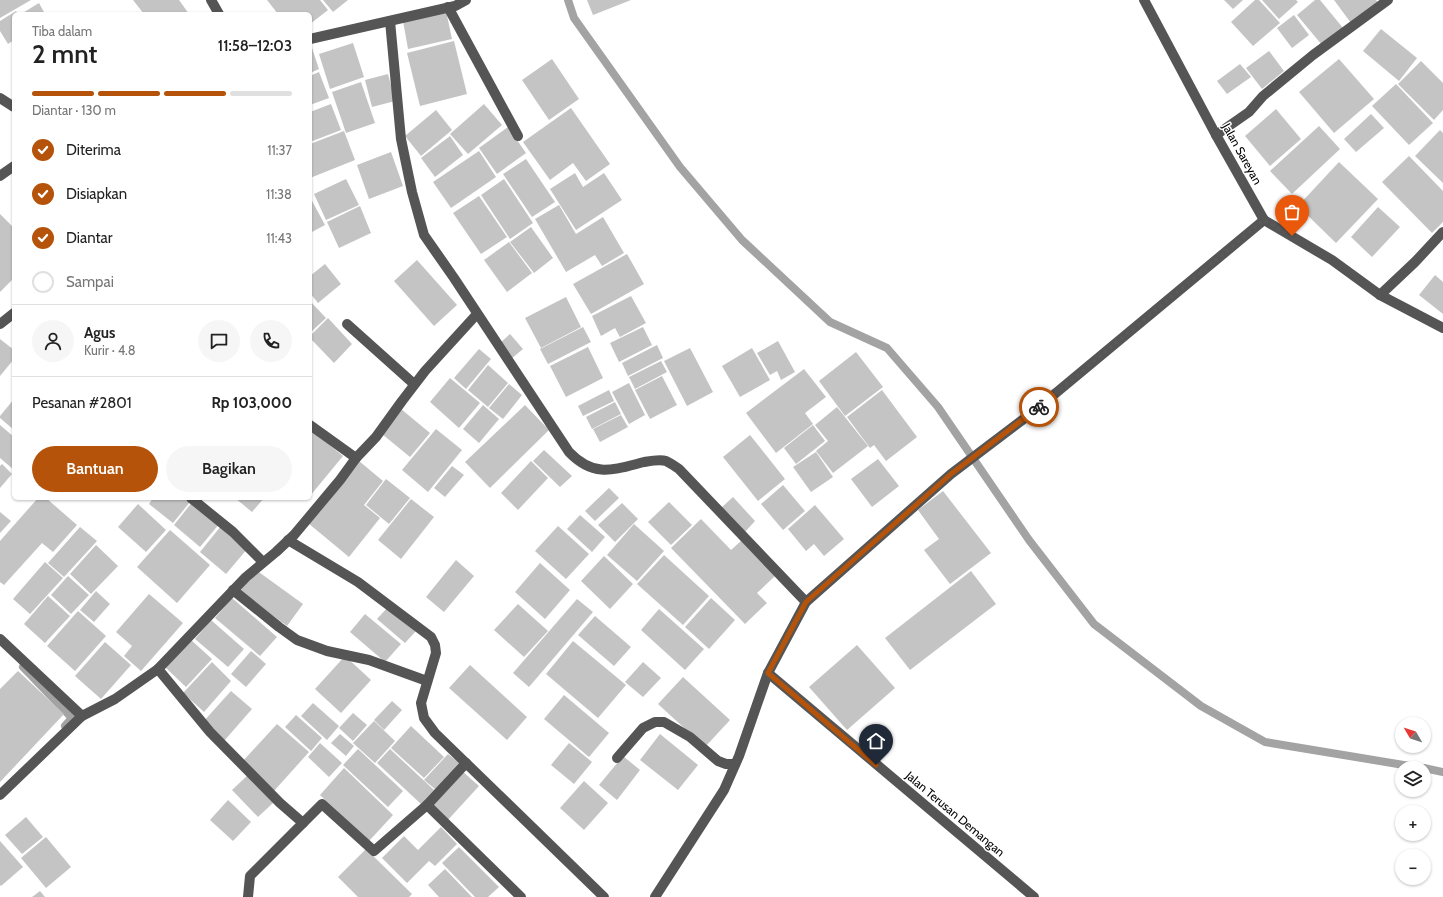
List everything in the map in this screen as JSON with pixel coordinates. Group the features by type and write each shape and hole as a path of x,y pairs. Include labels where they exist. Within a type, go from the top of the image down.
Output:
{"street":[{"path":"212,0 218,12"},
{"path":"312,39 448,7 466,0"},
{"name":"Jalan Sareyan","path":"1144,0 1216,135 1264,220"},
{"path":"1216,135 1249,112 1263,96 1313,55 1388,0"},
{"path":"448,7 518,136"},
{"path":"390,20 401,139 424,235 569,452 579,462 594,469 617,469 649,461 664,460 679,469 806,602"},
{"path":"0,98 12,107"},
{"path":"0,176 12,167"},
{"path":"655,897 724,790 768,673 806,602 951,474 1033,412 1264,220 1332,260 1380,295 1443,328"},
{"path":"1380,295 1415,262 1443,232"},
{"path":"0,795 82,716 115,699 158,669 233,590 288,540 340,480 356,458 376,437 414,384 477,314"},
{"path":"0,324 12,315"},
{"path":"348,324 414,384"},
{"path":"312,426 356,458"},
{"path":"193,500 233,532 263,562"},
{"path":"288,540 358,582 431,637 435,645 436,653 421,703 424,718 435,733 604,897"},
{"path":"233,590 297,640 327,651 369,660 427,681"},
{"path":"0,639 82,716"},
{"path":"158,669 210,732 280,803 303,823"},
{"name":"Jalan Terusan Demangan","path":"768,673 1034,897"},
{"path":"617,758 643,728 655,722 664,722 690,737 718,761 726,764 735,764"},
{"path":"248,897 250,876 322,804 374,851 427,806 466,763"},
{"path":"427,806 520,897"}],"building":[{"path":"0,0 31,0 0,18"},
{"path":"133,0 179,0 188,12 142,12"},
{"path":"267,0 320,0 328,10 312,22 312,12 276,12"},
{"path":"323,0 348,0 333,12"},
{"path":"587,0 631,0 593,15"},
{"path":"1224,0 1243,0 1233,9"},
{"path":"1255,0 1259,0 1280,23 1253,46 1231,22"},
{"path":"1262,0 1296,0 1298,2 1279,19"},
{"path":"1315,0 1320,0 1343,28 1322,45 1297,15"},
{"path":"1334,0 1376,0 1378,3 1351,23"},
{"path":"39,3 44,12 24,12"},
{"path":"446,11 452,39 408,49 403,21"},
{"path":"12,14 12,41 8,44 0,31 0,21"},
{"path":"1294,15 1309,35 1292,48 1277,28"},
{"path":"1381,29 1417,58 1399,81 1363,51"},
{"path":"454,41 467,94 420,106 407,53"},
{"path":"353,43 364,77 330,89 319,54"},
{"path":"312,48 319,69 312,72"},
{"path":"1269,51 1284,71 1262,89 1246,68"},
{"path":"552,59 579,99 549,120 522,80"},
{"path":"1339,59 1374,99 1334,133 1299,92"},
{"path":"1421,61 1443,83 1443,110 1434,120 1398,84"},
{"path":"1240,64 1251,77 1227,94 1217,81"},
{"path":"319,72 329,98 312,104 312,75"},
{"path":"388,74 395,101 372,107 365,80"},
{"path":"361,82 375,123 346,133 332,92"},
{"path":"1396,84 1433,123 1409,145 1372,106"},
{"path":"331,104 341,130 312,141 312,111"},
{"path":"484,104 502,125 468,154 450,134"},
{"path":"571,108 610,164 586,181 573,163 550,180 523,142"},
{"path":"1276,109 1301,139 1270,166 1245,136"},
{"path":"436,110 452,130 421,156 405,136"},
{"path":"1371,114 1384,128 1356,152 1344,139"},
{"path":"1319,126 1340,149 1292,194 1270,171"},
{"path":"508,127 526,153 497,174 479,148"},
{"path":"1440,130 1443,133 1443,183 1415,156"},
{"path":"344,131 355,160 312,177 312,143"},
{"path":"450,136 463,155 435,177 421,158"},
{"path":"479,151 496,177 451,208 433,182"},
{"path":"391,152 403,186 369,199 357,165"},
{"path":"1409,156 1443,191 1443,222 1432,233 1382,182"},
{"path":"526,159 555,202 532,217 503,174"},
{"path":"1339,162 1378,199 1336,243 1298,206"},
{"path":"575,173 583,187 604,173 622,200 576,230 550,189"},
{"path":"346,179 359,205 326,220 314,194"},
{"path":"504,179 533,223 510,239 481,195"},
{"path":"479,196 507,237 481,254 453,213"},
{"path":"312,201 325,225 312,232"},
{"path":"559,205 576,234 603,217 624,253 602,266 595,255 566,272 535,219"},
{"path":"360,206 371,233 339,248 327,222"},
{"path":"1378,207 1400,227 1372,257 1351,237"},
{"path":"0,214 12,226 12,280 0,292"},
{"path":"531,227 553,258 534,273 510,242"},
{"path":"509,242 532,273 507,292 484,260"},
{"path":"627,254 644,284 591,314 573,284"},
{"path":"417,260 457,305 434,326 394,281"},
{"path":"325,264 341,284 318,303 312,296 312,274"},
{"path":"1435,275 1443,282 1443,314 1419,295"},
{"path":"631,296 646,323 620,337 615,328 601,336 592,316"},
{"path":"566,297 581,327 541,348 525,318"},
{"path":"312,303 326,318 312,331"},
{"path":"328,318 352,344 334,363 312,340 312,334"},
{"path":"583,327 591,342 548,364 540,349"},
{"path":"643,327 652,345 619,362 610,343"},
{"path":"510,334 523,349 511,359 499,344"},
{"path":"0,339 12,348 12,361 0,376"},
{"path":"778,341 795,372 781,380 777,371 770,375 757,353"},
{"path":"657,345 663,358 628,376 622,363"},
{"path":"588,347 603,378 566,397 550,366"},
{"path":"690,348 713,392 687,406 664,361"},
{"path":"752,348 770,380 740,397 722,366"},
{"path":"479,349 491,359 466,389 454,378"},
{"path":"856,352 883,387 845,416 819,381"},
{"path":"661,361 667,372 635,389 629,377"},
{"path":"488,365 508,383 488,407 468,390"},
{"path":"804,369 826,397 805,413 813,424 776,453 746,413"},
{"path":"662,376 677,405 650,419 635,390"},
{"path":"450,378 480,403 459,428 430,402"},
{"path":"629,383 645,415 629,424 612,392"},
{"path":"509,384 522,395 503,419 489,408"},
{"path":"609,390 614,401 583,416 578,406"},
{"path":"882,390 917,437 886,461 874,445 870,448 847,417"},
{"path":"12,401 12,428 0,418"},
{"path":"615,402 621,414 592,429 586,417"},
{"path":"483,405 499,419 479,443 463,429"},
{"path":"525,405 549,430 490,488 465,462"},
{"path":"837,407 868,446 833,473 816,451 828,441 815,425"},
{"path":"401,409 430,433 410,457 382,434"},
{"path":"621,415 628,427 600,442 593,429"},
{"path":"0,425 12,435 12,468 0,458"},
{"path":"813,425 825,441 796,464 784,448"},
{"path":"436,429 462,450 428,492 402,470"},
{"path":"312,431 343,456 312,494"},
{"path":"750,435 785,479 758,501 723,457"},
{"path":"544,450 572,476 560,487 533,461"},
{"path":"816,452 833,477 811,492 793,467"},
{"path":"878,459 899,486 872,507 851,479"},
{"path":"359,461 383,481 364,505 380,518 349,557 308,523"},
{"path":"531,461 548,478 518,510 501,493"},
{"path":"2,464 12,474 0,488 0,466"},
{"path":"452,466 464,475 445,497 434,488"},
{"path":"386,479 410,498 389,524 366,505"},
{"path":"783,485 805,511 783,530 761,504"},
{"path":"609,488 619,498 595,521 585,511"},
{"path":"943,491 991,553 950,584 924,550 939,539 918,510"},
{"path":"733,497 755,521 744,533 721,508"},
{"path":"411,499 434,517 401,559 378,540"},
{"path":"36,500 48,500 77,525 53,552 42,543 4,585 0,582 0,541"},
{"path":"152,500 188,500 190,502 173,523 149,504"},
{"path":"237,500 262,500 252,512"},
{"path":"193,501 220,523 200,547 174,525"},
{"path":"669,502 692,525 671,545 648,522"},
{"path":"622,503 638,519 615,542 598,525"},
{"path":"138,504 166,530 146,552 118,527"},
{"path":"815,505 844,539 824,556 814,544 806,551 788,529"},
{"path":"0,512 11,521 0,533"},
{"path":"580,515 605,537 592,552 567,529"},
{"path":"701,519 731,550 741,541 775,576 757,593 767,603 745,624 671,548"},
{"path":"634,524 664,551 637,581 607,555"},
{"path":"221,526 248,548 226,574 200,552"},
{"path":"558,526 589,554 566,579 535,551"},
{"path":"80,527 97,541 64,577 48,563"},
{"path":"170,530 210,565 177,603 137,567"},
{"path":"96,545 118,566 91,594 70,574"},
{"path":"664,555 709,596 683,625 637,584"},
{"path":"604,556 633,584 610,609 581,581"},
{"path":"456,560 474,576 444,612 426,597"},
{"path":"45,562 63,578 30,614 13,599"},
{"path":"540,563 570,590 545,619 515,592"},
{"path":"256,570 303,604 287,626 240,591"},
{"path":"971,571 996,604 910,670 885,638"},
{"path":"68,576 89,595 71,614 51,595"},
{"path":"96,591 110,604 94,622 80,610"},
{"path":"149,594 183,623 141,671 124,656 132,646 116,632"},
{"path":"48,596 70,616 45,643 24,624"},
{"path":"232,598 277,637 260,656 215,618"},
{"path":"711,598 735,620 709,649 685,627"},
{"path":"577,599 593,612 529,687 513,673"},
{"path":"518,604 548,631 524,657 494,630"},
{"path":"388,607 416,631 405,643 377,619"},
{"path":"659,609 704,649 685,670 641,630"},
{"path":"78,611 106,636 75,671 47,646"},
{"path":"365,614 401,644 385,662 350,632"},
{"path":"595,616 631,647 614,666 578,635"},
{"path":"211,620 244,649 228,667 195,639"},
{"path":"190,639 212,659 186,687 165,667"},
{"path":"573,641 626,685 598,718 546,674"},
{"path":"105,642 131,665 101,699 75,676"},
{"path":"857,645 895,688 847,730 809,687"},
{"path":"251,651 266,664 246,687 231,674"},
{"path":"345,656 371,680 341,713 315,689"},
{"path":"212,662 231,681 204,712 183,693"},
{"path":"643,662 661,678 643,697 625,682"},
{"path":"470,665 527,717 507,740 449,688"},
{"path":"18,671 64,714 0,782 0,689"},
{"path":"683,677 730,720 705,747 658,704"},
{"path":"231,691 252,709 224,741 203,722"},
{"path":"564,695 609,733 589,757 544,719"},
{"path":"392,701 402,710 384,730 374,720"},
{"path":"313,703 339,726 327,740 301,716"},
{"path":"353,713 367,725 353,741 339,728"},
{"path":"296,715 322,738 311,751 285,727"},
{"path":"374,721 395,741 375,763 353,743"},
{"path":"277,724 309,752 274,791 242,762"},
{"path":"411,726 444,757 424,778 391,748"},
{"path":"340,734 354,746 346,756 331,743"},
{"path":"660,734 698,765 678,790 640,760"},
{"path":"320,743 342,763 329,777 308,757"},
{"path":"569,743 592,762 574,784 551,765"},
{"path":"358,749 403,791 388,807 343,765"},
{"path":"390,749 434,790 421,804 377,763"},
{"path":"448,754 459,763 435,789 424,780"},
{"path":"623,756 640,770 617,800 599,785"},
{"path":"344,768 393,815 369,841 320,795"},
{"path":"462,771 479,786 446,822 429,806"},
{"path":"248,775 274,802 258,817 232,790"},
{"path":"584,781 608,803 584,830 560,808"},
{"path":"228,800 251,822 233,841 210,820"},
{"path":"26,817 43,837 22,854 5,835"},
{"path":"441,827 457,844 435,866 429,861 407,883 382,858 404,836 418,850"},
{"path":"46,837 71,867 46,888 21,858"},
{"path":"0,841 23,867 1,886 0,885"},
{"path":"459,847 499,887 488,897 475,897 442,863"},
{"path":"366,849 412,894 409,897 358,897 338,877"},
{"path":"445,869 472,897 439,897 428,885"},
{"path":"40,891 45,897 32,897"}],"waterway":[{"path":"568,0 574,18 680,167 742,240 830,322 887,348 938,407 1029,540 1094,624 1201,706 1265,742 1395,764"},
{"path":"23,667 72,718 65,726"},
{"path":"1431,769 1443,772"}],"way so far":[{"path":"1039,407 1264,220 1292,236"}],"route":[{"path":"876,765 768,673 806,602 951,474 1039,407"}]}
